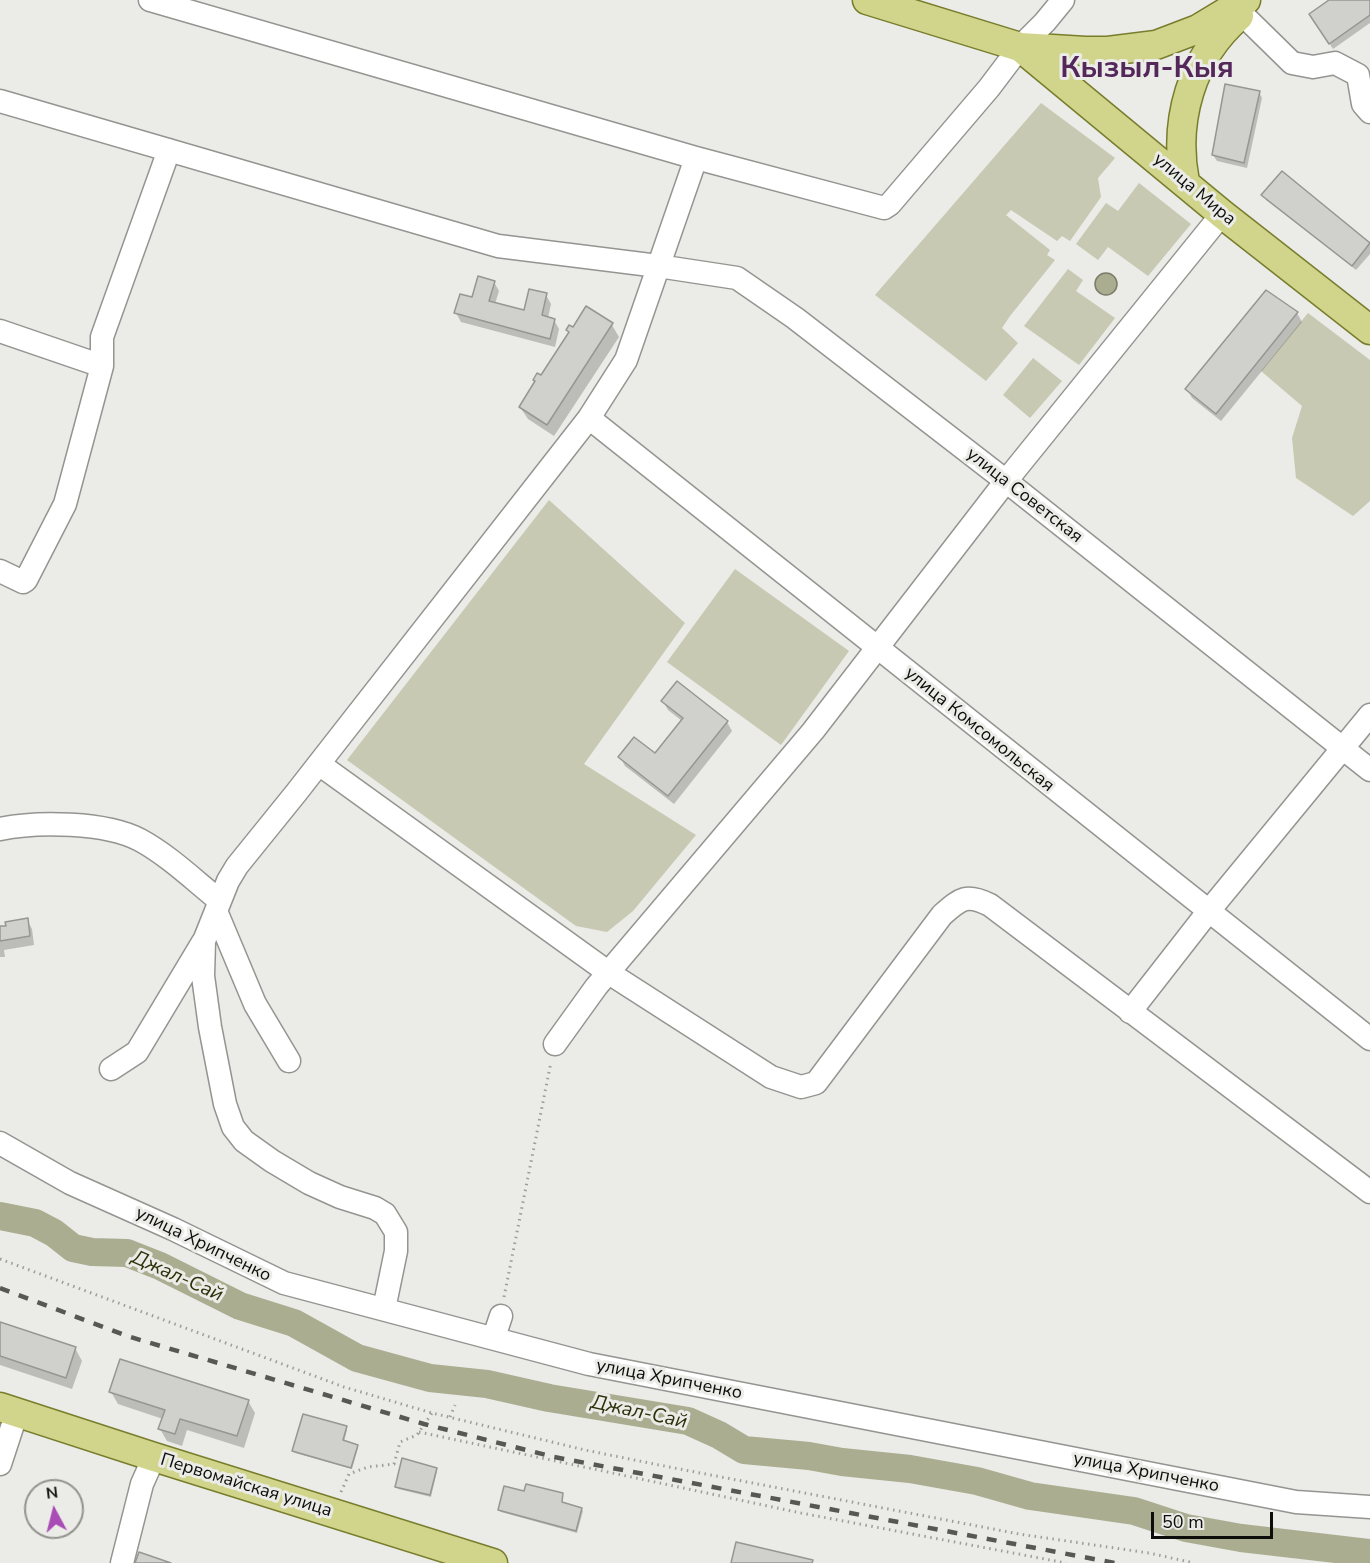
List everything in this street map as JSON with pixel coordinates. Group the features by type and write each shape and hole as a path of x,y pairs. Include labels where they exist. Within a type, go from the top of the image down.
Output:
{"main road":[{"path":"867,0 1020,48 1108,51 1156,45 1198,29 1248,5"},
{"path":"1185,182 1181,156 1186,109 1198,67 1209,47 1248,5"},
{"name":"улица Мира","path":"1020,48 1222,214 1370,330"},
{"name":"Первомайская улица","path":"8,1410 154,1457 436,1554 480,1561"}],"street":[{"path":"150,0 696,158 873,206 888,207 1020,48 1063,0"},
{"path":"1248,5 1292,63 1313,67 1335,63 1358,75 1363,104 1370,112"},
{"name":"улица Советская","path":"0,101 498,246 737,278 795,318 1006,481 1370,770"},
{"path":"0,571 23,582 26,580 62,513 102,366 102,337 168,150"},
{"path":"111,1069 137,1052 204,941 237,866 589,418 626,360 696,158"},
{"path":"555,1044 582,1005 813,731 1006,481 1222,214"},
{"path":"0,332 102,366"},
{"name":"улица Комсомольская","path":"589,418 1370,1040"},
{"path":"1130,1012 1341,747 1370,715"},
{"path":"318,764 609,973 771,1077 801,1087 816,1083 942,915 958,901 977,898 990,905 1370,1192"},
{"path":"0,829 89,826 126,834 153,848 218,906 255,1004 289,1061"},
{"path":"204,941 203,976 210,1027 222,1095 233,1127 244,1141 309,1183 385,1214 396,1232 396,1242 384,1309"},
{"name":"улица Хрипченко","path":"0,1143 70,1183 173,1228 284,1283 384,1309 497,1327 589,1364 1296,1502 1370,1507"},
{"path":"0,1464 8,1410"},
{"path":"122,1563 142,1484 154,1457"}],"path":[{"path":"497,1327 555,1044"},
{"path":"0,1259 344,1387 432,1413 669,1467 1019,1534 1149,1553 1194,1563"},
{"path":"450,1417 455,1405"},
{"path":"340,1493 349,1474 368,1467 394,1464 400,1442 419,1432 432,1413"},
{"path":"419,1432 801,1513 1066,1563"}],"shaded area":[{"path":"1041,103 1115,158 1098,178 1101,197 1070,241 1062,236 1057,241 1011,210 1006,215 1050,250 1047,255 1055,260 1002,328 1018,343 986,381 875,295"},
{"path":"1139,183 1191,224 1148,276 1108,247 1098,260 1076,244 1106,203 1118,211"},
{"path":"1068,269 1083,280 1076,291 1115,318 1079,365 1024,326"},
{"path":"1106,273 1114,276 1117,284 1114,292 1106,295 1098,292 1095,284 1098,276"},
{"path":"1308,313 1370,360 1370,501 1353,516 1296,478 1292,438 1302,406 1261,371"},
{"path":"1033,358 1062,381 1030,418 1003,395"},
{"path":"549,500 685,623 584,764 696,835 633,911 607,932 576,926 347,760"},
{"path":"735,569 849,651 781,745 667,662"}],"building":[{"path":"1329,0 1370,0 1370,15 1329,44 1309,14"},
{"path":"1225,84 1260,91 1244,163 1212,155"},
{"path":"1282,171 1370,243 1352,266 1261,195"},
{"path":"478,276 495,281 489,301 524,310 529,289 547,293 542,315 555,319 550,339 454,313 460,294 472,297"},
{"path":"1266,290 1298,312 1216,414 1185,389"},
{"path":"586,306 613,323 547,425 519,407 535,381 533,380 537,373 541,375 569,332 566,330 569,325 573,327"},
{"path":"677,681 728,721 668,796 618,757 634,737 655,753 683,718 661,701"},
{"path":"28,918 30,936 0,941 0,926 6,926 5,922"},
{"path":"0,1322 76,1347 66,1378 0,1356"},
{"path":"120,1359 249,1400 237,1436 180,1419 175,1434 158,1429 165,1410 109,1392"},
{"path":"303,1414 347,1426 343,1440 358,1445 351,1468 292,1451"},
{"path":"402,1458 437,1468 430,1495 395,1487"},
{"path":"526,1484 563,1493 562,1502 582,1508 576,1531 498,1510 504,1486 524,1491"},
{"path":"736,1542 813,1560 812,1563 731,1563"},
{"path":"139,1552 171,1563 135,1563"}],"waterway":[{"name":"Джал-Сай","path":"0,1216 35,1223 54,1233 73,1248 92,1252 127,1253 160,1266 240,1306 294,1323 357,1358 430,1378 487,1384 549,1398 688,1421 719,1435 744,1450 910,1469 977,1481 1030,1496 1134,1511 1186,1528 1241,1538 1370,1553"}],"railway":[{"path":"0,1288 127,1336 424,1424 554,1457 1115,1563"}],"district":[{"name":"Кызыл-Кыя","path":"1147,70"}]}
